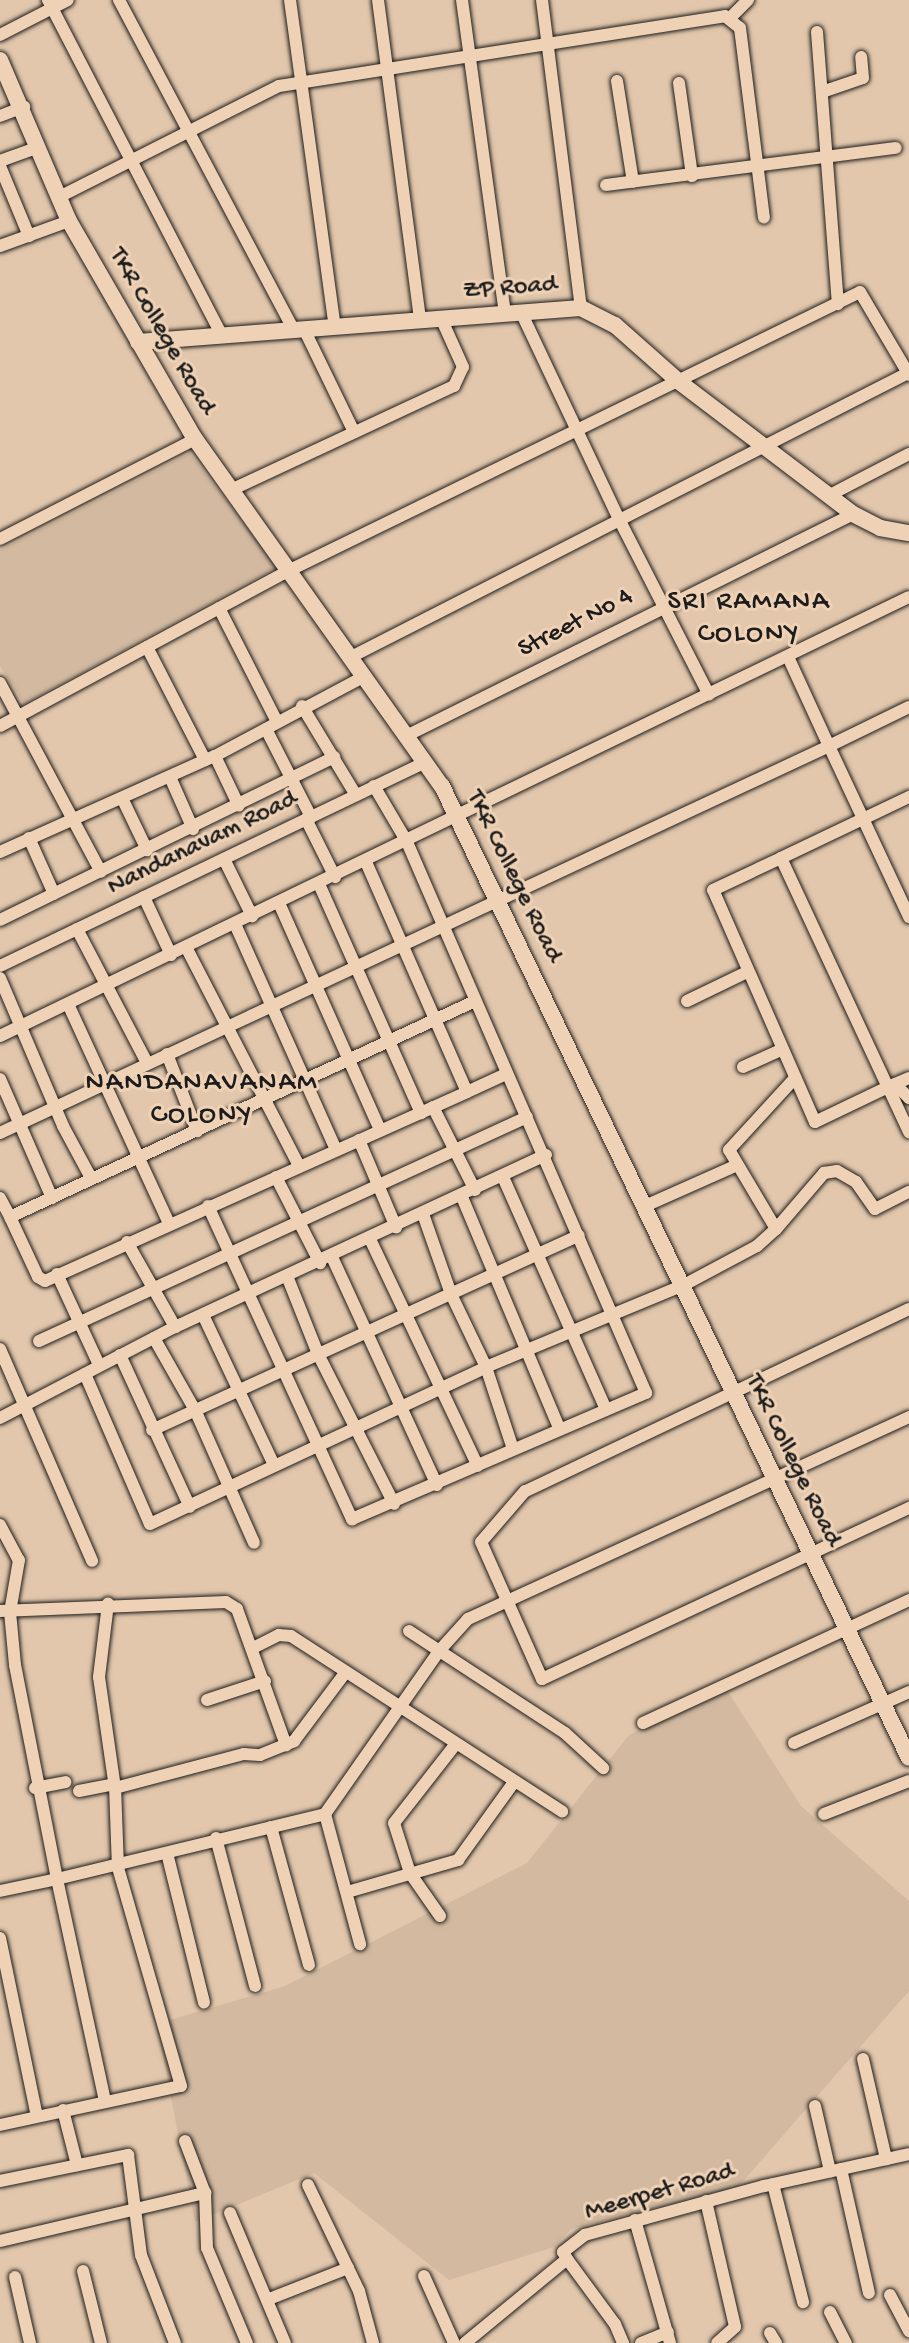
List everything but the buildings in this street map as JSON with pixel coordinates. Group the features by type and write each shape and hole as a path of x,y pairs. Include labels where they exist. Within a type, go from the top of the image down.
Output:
{"street":[{"path":"0,35 50,4 68,0"},
{"path":"119,0 354,432"},
{"path":"290,0 335,327"},
{"path":"378,0 420,319"},
{"path":"462,0 513,312 578,433 709,695"},
{"path":"542,0 581,308"},
{"path":"59,197 190,134 279,86 731,17 748,0"},
{"path":"50,4 135,161 222,335"},
{"path":"731,17 740,28 764,217"},
{"path":"817,32 838,304"},
{"path":"822,92 863,78 861,57"},
{"name":"TKR College Road","path":"1,65 24,107 69,221 195,439 408,735 458,818 909,1758"},
{"path":"617,81 633,182"},
{"path":"679,83 692,176"},
{"path":"0,116 24,107"},
{"path":"29,236 0,164 39,147"},
{"path":"606,185 896,148"},
{"path":"0,246 69,221"},
{"path":"0,726 290,570 578,433 860,292 909,374 351,657"},
{"name":"ZP Road","path":"138,342 581,308 615,325 678,381 853,514 880,528 909,533"},
{"path":"233,489 462,378 463,367 441,318"},
{"path":"0,539 195,439"},
{"path":"828,496 909,454"},
{"name":"Street No 4","path":"408,735 663,605 853,514"},
{"path":"0,1036 458,818 909,597"},
{"path":"219,608 335,877"},
{"path":"147,647 239,806"},
{"path":"788,657 909,917"},
{"path":"0,852 74,816 210,758 272,726 302,706 365,676"},
{"path":"0,683 74,816 101,872"},
{"path":"302,706 356,795"},
{"path":"0,1133 909,707"},
{"path":"0,904 3,918 293,781 334,757"},
{"name":"Nandanavam Road","path":"0,966 425,762"},
{"path":"170,777 193,829"},
{"path":"208,1206 228,1254 251,1293 316,1449 352,1519 394,1504 559,1428 646,1393 546,1155 473,1002 407,842 374,786"},
{"path":"909,797 713,890 815,1122 909,1078"},
{"path":"122,798 147,850"},
{"path":"29,838 54,894"},
{"path":"781,858 892,1085 909,1132"},
{"path":"224,859 252,916"},
{"path":"366,862 467,1092"},
{"path":"319,884 421,1113"},
{"path":"144,897 171,955"},
{"path":"279,903 380,1130"},
{"path":"235,924 336,1150"},
{"path":"77,929 147,1063"},
{"path":"186,947 299,1166"},
{"path":"687,1001 747,972"},
{"path":"0,978 54,1106 91,1178"},
{"path":"10,1217 473,1002"},
{"path":"68,1004 136,1159 169,1224"},
{"path":"743,1067 781,1050"},
{"path":"167,1054 197,1131"},
{"path":"0,1198 38,1277 45,1281 506,1074"},
{"path":"776,1229 729,1150 795,1078"},
{"path":"0,1079 22,1121 52,1198"},
{"path":"892,1085 909,1098"},
{"path":"433,1107 475,1190"},
{"path":"39,1341 527,1117"},
{"path":"359,1140 396,1227"},
{"path":"0,1418 175,1327 204,1317 546,1155"},
{"path":"645,1206 737,1165"},
{"path":"85,1374 150,1524 486,1367 612,1312 682,1286 733,1261 776,1229 824,1173 837,1171 856,1182 875,1209 909,1192"},
{"path":"276,1177 369,1332 437,1485"},
{"path":"503,1177 606,1409"},
{"path":"462,1197 529,1348 559,1428"},
{"path":"423,1214 451,1294 486,1367 513,1449"},
{"path":"152,1430 408,1316 579,1235"},
{"path":"370,1239 444,1387 478,1466"},
{"path":"127,1242 175,1327"},
{"path":"57,1274 99,1365"},
{"path":"287,1276 318,1354 394,1504"},
{"path":"909,1309 731,1390 525,1491 481,1542 542,1679 909,1508"},
{"path":"204,1317 274,1465"},
{"path":"154,1338 196,1412 254,1543"},
{"path":"0,1349 92,1561"},
{"path":"120,1355 190,1507"},
{"path":"0,1891 118,1868 216,1838 325,1814 440,1650 468,1619 909,1417"},
{"path":"0,1525 19,1560 5,1612 35,1788 105,2101"},
{"path":"5,1612 216,1598 237,1609 286,1745"},
{"path":"643,1723 909,1600"},
{"path":"0,2125 181,2086 118,1868 114,1786 99,1677 108,1604"},
{"path":"409,1631 565,1733 603,1768"},
{"path":"253,1648 279,1635 291,1636 401,1706 455,1745 562,1811"},
{"path":"79,1791 114,1786 286,1745 315,1717 345,1673"},
{"path":"207,1700 265,1681"},
{"path":"794,1743 909,1692"},
{"path":"440,1916 410,1873 394,1823 455,1745"},
{"path":"824,1814 909,1781"},
{"path":"35,1788 65,1782"},
{"path":"347,1892 458,1860 514,1782"},
{"path":"325,1814 360,1944"},
{"path":"271,1827 309,1965"},
{"path":"216,1838 255,1986"},
{"path":"167,1853 204,2002"},
{"path":"0,1938 37,2116"},
{"path":"863,2059 886,2159"},
{"path":"815,2106 869,2293"},
{"path":"63,2110 77,2165"},
{"path":"185,2141 205,2193 207,2248 247,2343"},
{"path":"0,2181 128,2155 132,2213 141,2255 175,2343"},
{"name":"Meerpet Road","path":"465,2343 567,2259 563,2252 585,2235 773,2184 909,2156"},
{"path":"773,2184 803,2302"},
{"path":"308,2185 348,2268 373,2343"},
{"path":"0,2241 132,2213 205,2193"},
{"path":"706,2201 735,2327 717,2343"},
{"path":"230,2213 269,2299 285,2343"},
{"path":"635,2220 669,2337 641,2343"},
{"path":"567,2259 615,2324 623,2343"},
{"path":"269,2299 348,2268"},
{"path":"83,2271 101,2343"},
{"path":"424,2276 454,2343"},
{"path":"15,2277 30,2343"},
{"path":"890,2295 909,2331"},
{"path":"830,2312 846,2343"}],"shaded area":[{"path":"190,453 277,567 24,704 0,666 0,550"},
{"path":"725,1687 801,1806 909,1901 909,1991 738,2187 571,2229 554,2247 449,2280 314,2173 195,2222 157,2024 285,1986 527,1863 629,1735"}],"district":[{"name":"SRI RAMANA COLONY","path":"749,619"},
{"name":"NANDANAVANAM COLONY","path":"202,1100"}]}
